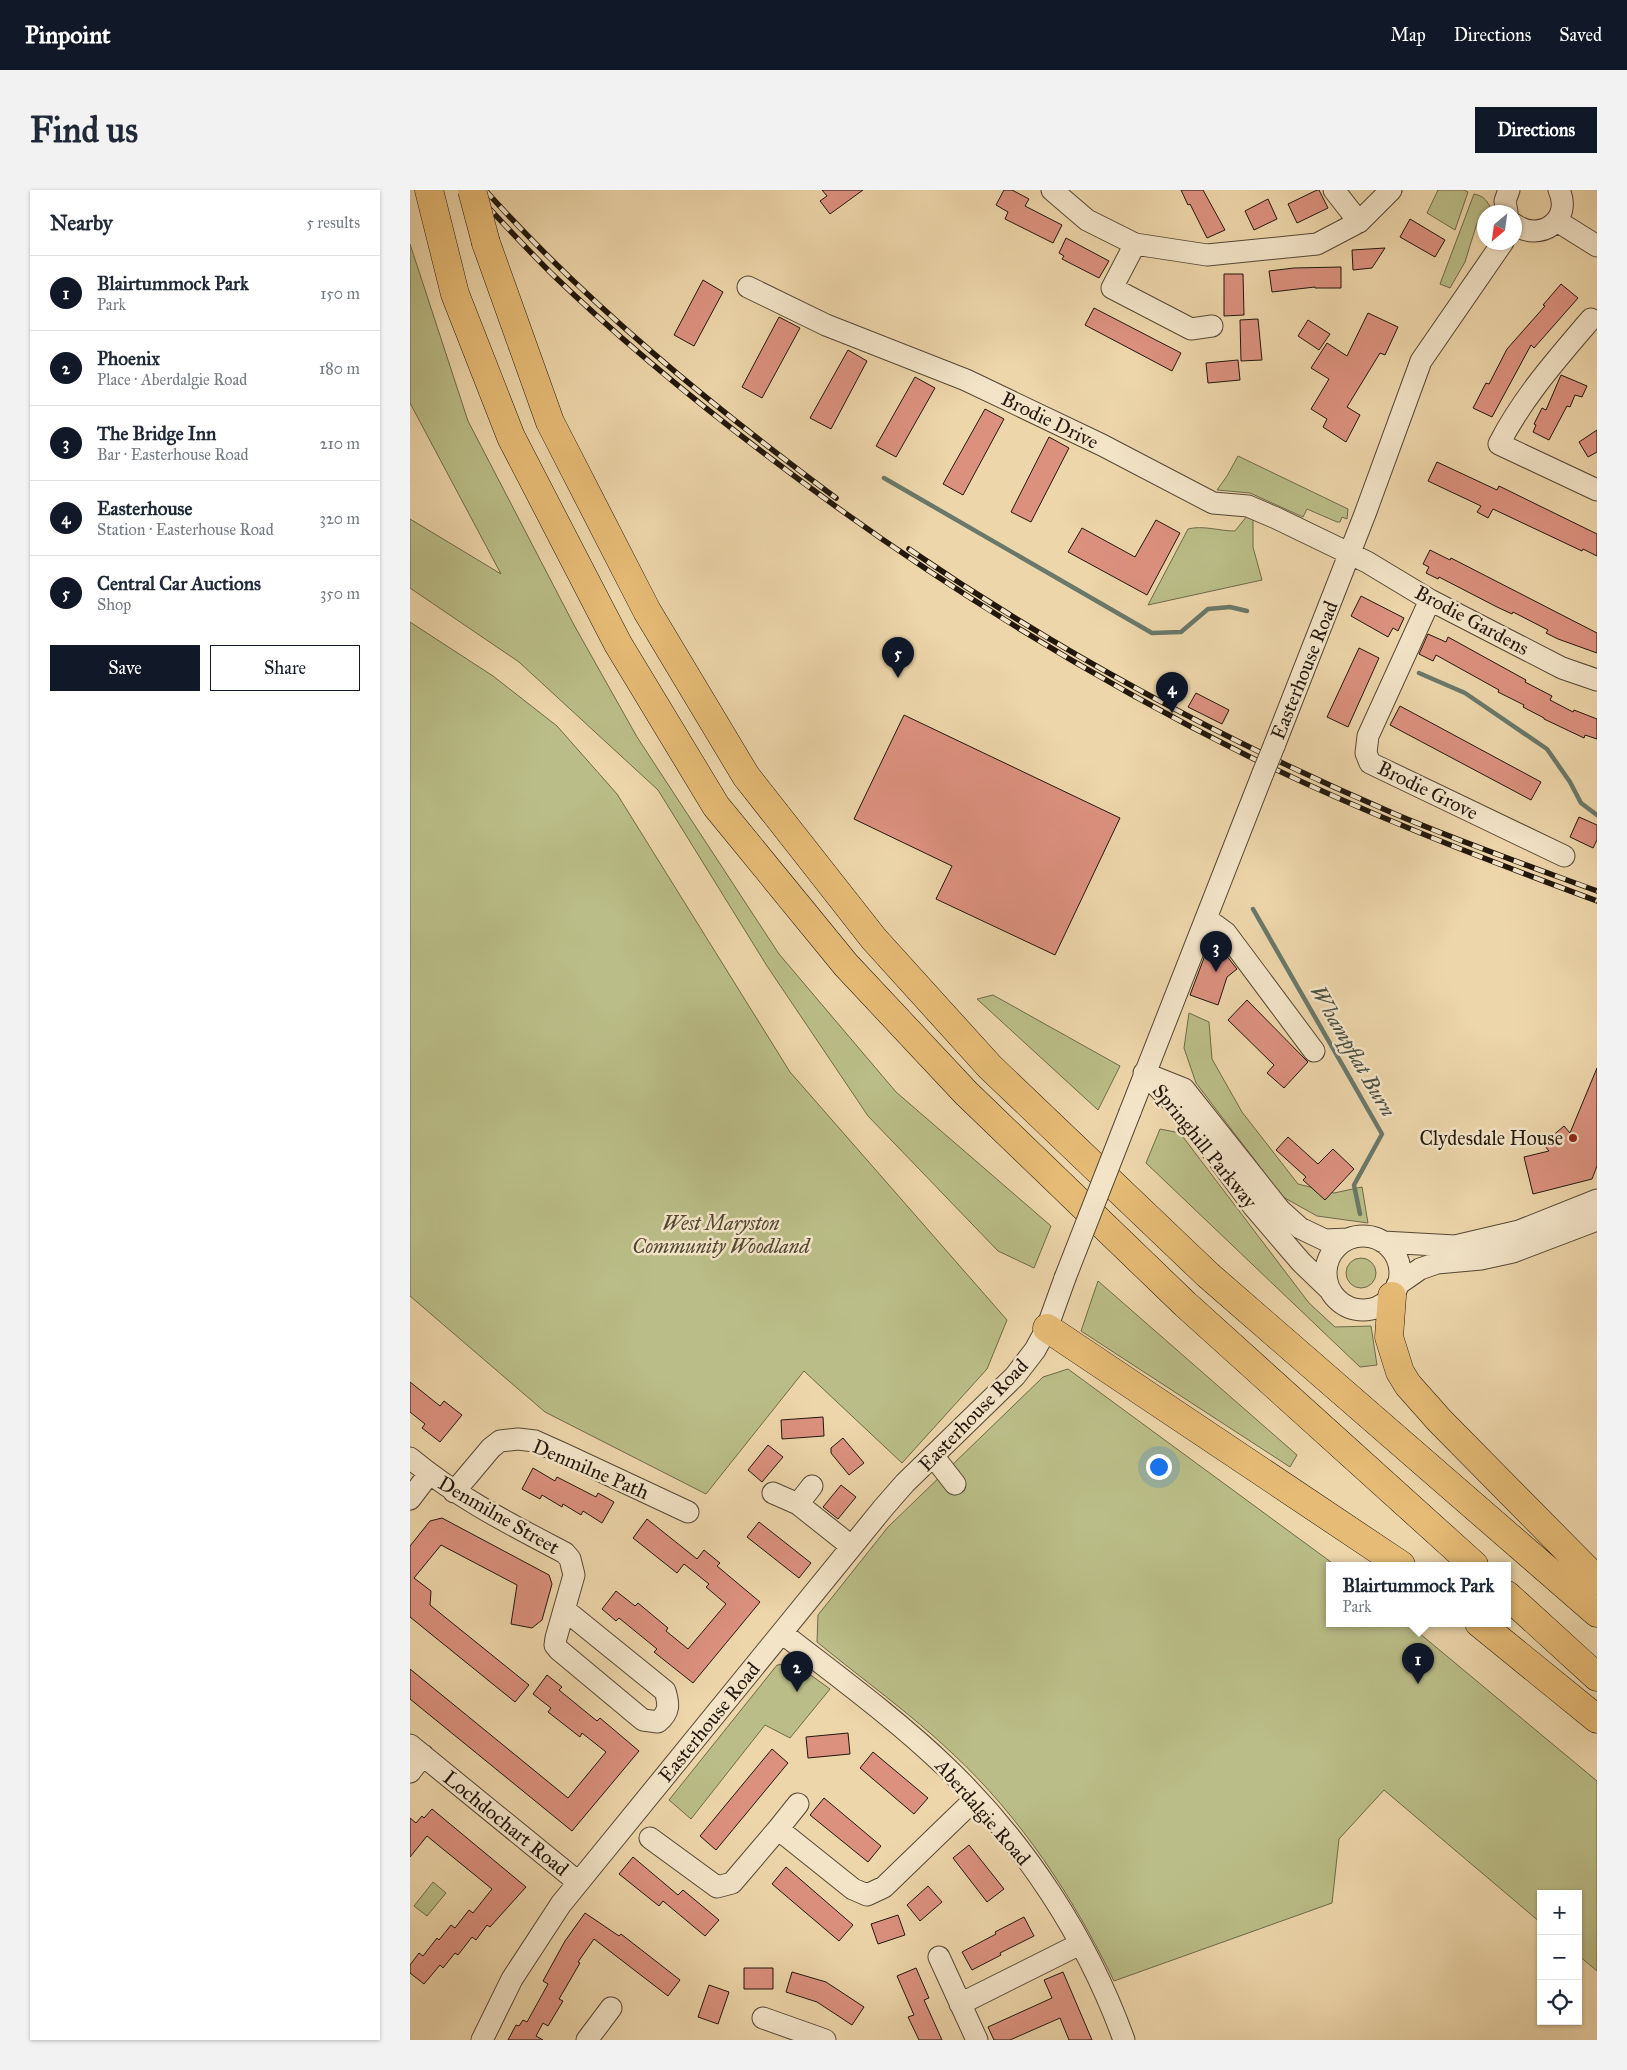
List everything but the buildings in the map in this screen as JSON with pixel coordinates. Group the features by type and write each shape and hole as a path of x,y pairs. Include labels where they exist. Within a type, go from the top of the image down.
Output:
{"highway":[{"path":"429,190 455,294 511,437 618,644 716,806 846,965 966,1093 1185,1304 1471,1562"},
{"path":"472,190 486,243 550,422 647,611 746,776 874,939 990,1067 1201,1269 1597,1613"},
{"path":"1394,1291 1389,1337 1400,1372 1408,1385 1440,1421 1597,1580"},
{"path":"1047,1328 1397,1562"},
{"path":"1511,1599 1597,1677"},
{"path":"1484,1627 1597,1719"}],"street":[{"path":"1052,190 1087,220 1135,244 1207,256 1317,244 1359,222 1391,190"},
{"path":"1334,190 1359,222"},
{"path":"1522,228 1532,232 1550,227 1557,221 1562,204 1559,190"},
{"path":"1557,221 1597,246"},
{"path":"1135,244 1112,288 1190,329 1212,326"},
{"name":"Easterhouse Road","path":"482,2040 512,1979 547,1923 578,1882 851,1546 905,1483 934,1457 1015,1376 1047,1328 1144,1073 1207,919 1350,553 1421,361 1497,250"},
{"name":"Brodie Drive","path":"748,287 826,325 966,380 1102,445 1213,503 1248,506 1350,553"},
{"path":"1591,319 1546,372 1513,417 1499,444 1597,490"},
{"name":"Brodie Gardens","path":"1350,553 1430,600 1562,668 1597,680"},
{"name":"Brodie Grove","path":"1430,600 1368,736 1366,753 1370,763 1564,856"},
{"path":"1207,919 1226,933 1314,1051"},
{"name":"Springhill Parkway","path":"1144,1073 1184,1089 1280,1210 1300,1228 1325,1240 1348,1239 1359,1236 1371,1237 1382,1242 1455,1246 1519,1230 1597,1200"},
{"name":"Springhill Parkway","path":"1144,1073 1187,1118 1253,1206 1301,1262 1330,1290 1337,1300 1347,1307 1359,1310 1371,1309 1382,1304 1420,1269 1437,1263 1481,1259 1513,1252 1597,1220"},
{"path":"1330,1290 1326,1273 1330,1255 1348,1239"},
{"path":"1382,1242 1392,1251 1398,1261 1400,1273 1394,1291"},
{"name":"Denmilne Path","path":"454,1492 490,1448 500,1441 518,1439 536,1442 564,1454 688,1512"},
{"path":"934,1457 955,1484"},
{"name":"Denmilne Street","path":"410,1458 429,1474 475,1506 565,1553 570,1560 574,1575 566,1610 556,1638 555,1645 558,1650 643,1720 658,1722 664,1717 669,1703 665,1691 566,1610"},
{"path":"410,1499 429,1474"},
{"path":"798,1504 812,1486"},
{"path":"773,1493 798,1504 851,1546"},
{"name":"Aberdalgie Road","path":"782,1633 918,1742 976,1798 1027,1860 1056,1902 1080,1944 1112,2008 1124,2040"},
{"path":"410,1772 417,1750"},
{"name":"Lochdochart Road","path":"417,1750 578,1882"},
{"path":"778,1829 853,1889 867,1895 884,1887 976,1798"},
{"path":"650,1838 716,1887 732,1883 798,1804"},
{"path":"960,2004 1080,1944"},
{"path":"939,1957 977,2040"},
{"path":"587,2040 611,2008"},
{"path":"763,2018 792,2034 825,2040"}],"green space":[{"path":"1438,190 1464,190 1468,192 1455,230 1427,213"},
{"path":"1474,194 1480,196 1489,205 1477,205 1477,223 1465,262 1450,288 1440,284"},
{"path":"410,244 468,421 574,625 637,737 779,954 896,1092 1051,1226 1034,1268 998,1251 868,1116 767,966 658,790 519,662 410,588 410,519 501,574 410,403"},
{"path":"1238,456 1348,509 1347,519 1342,517 1340,522 1337,522 1307,509 1303,517 1250,493 1217,490"},
{"path":"1247,516 1253,520 1253,547 1262,580 1148,605 1188,529 1235,531"},
{"name":"West Maryston Community Woodland","path":"410,622 493,676 557,726 617,794 790,1072 1007,1320 987,1369 902,1463 804,1371 706,1494 545,1412 410,1296"},
{"path":"993,995 1120,1066 1098,1110 977,999"},
{"path":"1189,1013 1209,1022 1212,1059 1242,1112 1298,1184 1334,1193 1362,1187 1368,1223 1317,1216 1283,1197 1196,1083 1184,1048"},
{"path":"1160,1129 1180,1133 1309,1303 1335,1327 1371,1326 1377,1365 1360,1367 1146,1163"},
{"path":"1361,1258 1372,1262 1376,1273 1372,1284 1361,1288 1350,1284 1346,1273 1350,1262"},
{"path":"1098,1281 1297,1455 1290,1467 1081,1331"},
{"path":"1068,1369 1331,1562 1326,1562 1326,1627 1412,1627 1597,1781 1597,1971 1582,1958 1582,1890 1537,1890 1537,1920 1384,1790 1339,1839 1332,1903 1114,1981 1063,1889 1023,1831 1001,1804 936,1738 817,1642 818,1615 888,1527 1043,1377"},
{"path":"794,1663 830,1689 790,1738 765,1725 691,1819 669,1800 777,1665"},
{"path":"433,1882 446,1893 427,1916 414,1906"}],"waterway":[{"path":"884,478 1152,633 1181,632 1208,609 1230,607 1247,611"},
{"path":"1419,673 1465,693 1547,749 1570,782 1581,803 1597,815"},
{"name":"Whampflat Burn","path":"1253,909 1382,1134 1354,1185 1360,1214"}],"railway":[{"path":"472,190 541,263 585,305 690,396 838,508 987,609 1090,671 1194,729 1291,777 1421,833 1597,901"},
{"path":"485,190 566,274 653,353 743,427 836,498"},
{"path":"909,549 967,588 1085,660 1269,757 1395,814 1597,891"}],"place":[{"name":"Central Car Auctions","path":"898,678"},
{"name":"Easterhouse","path":"1172,713"},
{"name":"The Bridge Inn","path":"1216,972"},
{"name":"Clydesdale House","path":"1573,1138"},
{"name":"Blairtummock Park","path":"1418,1684"},
{"name":"Phoenix","path":"797,1692"}]}
